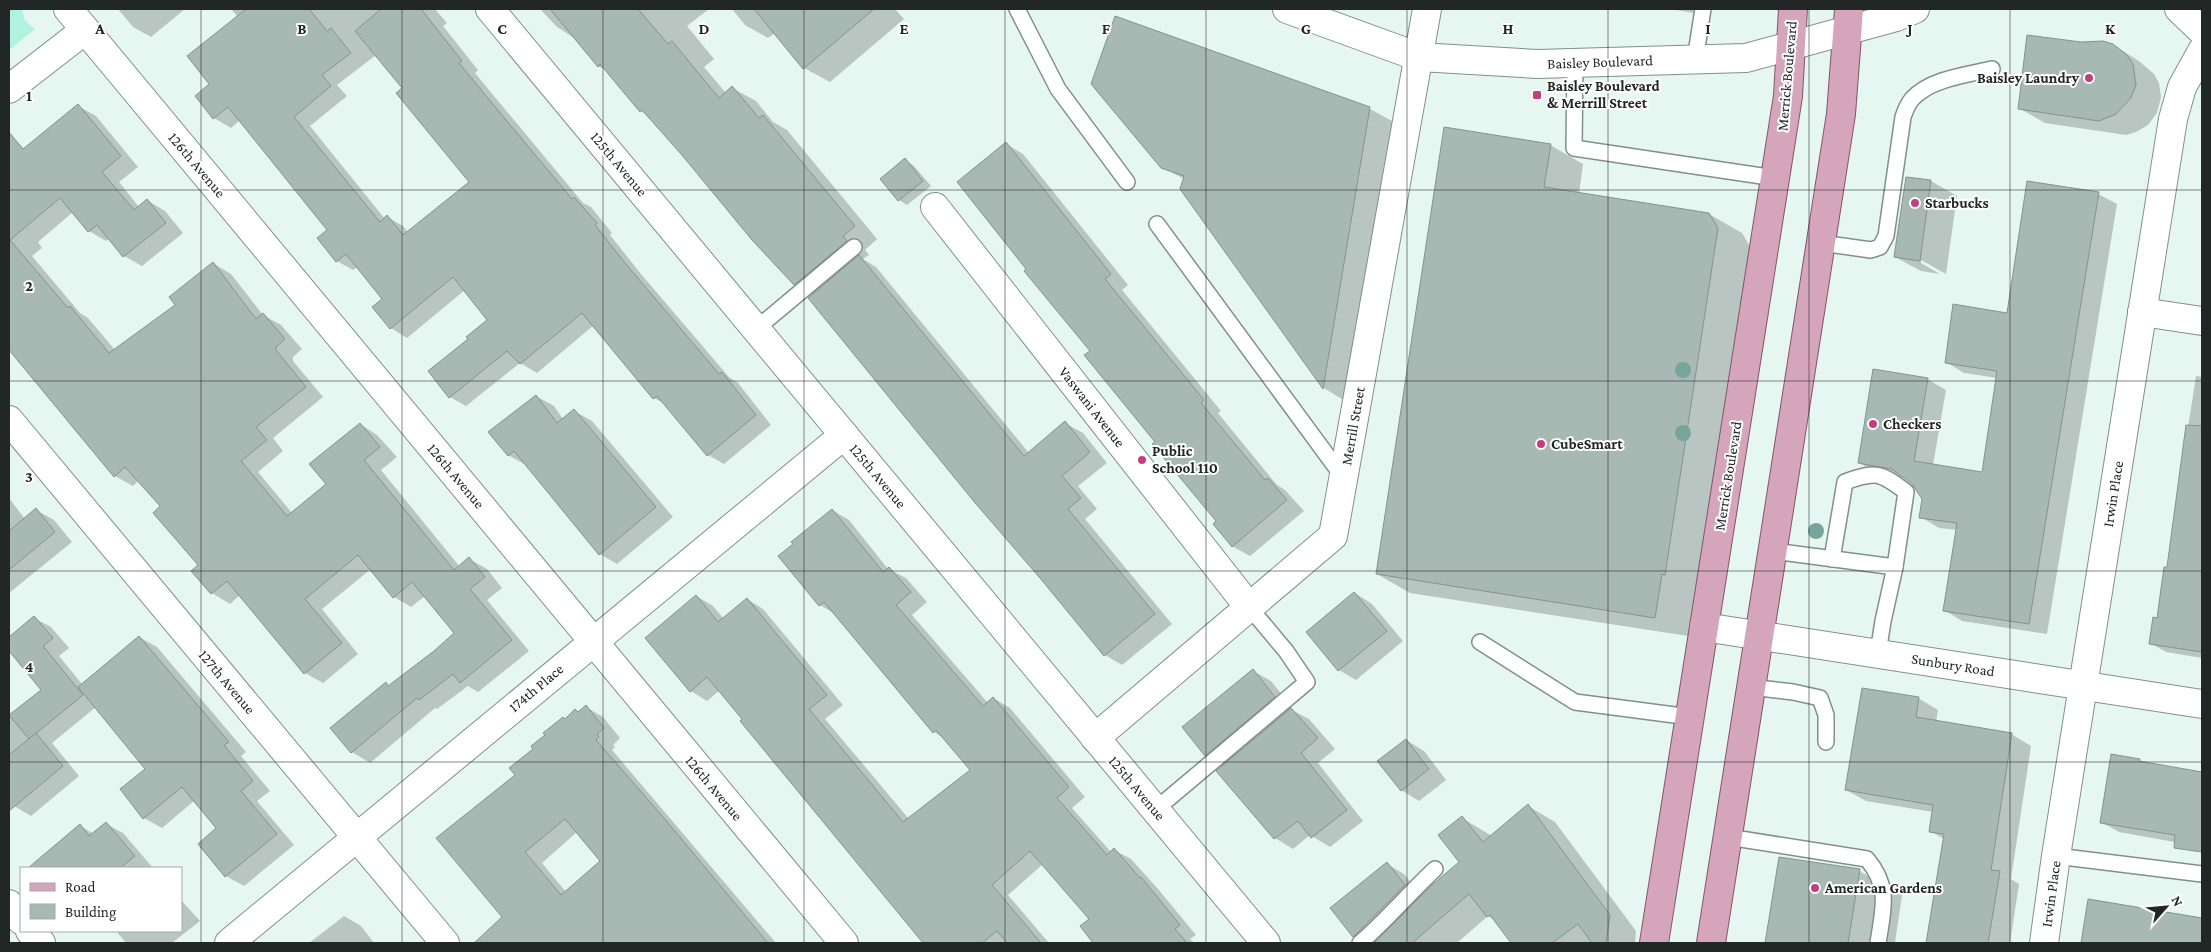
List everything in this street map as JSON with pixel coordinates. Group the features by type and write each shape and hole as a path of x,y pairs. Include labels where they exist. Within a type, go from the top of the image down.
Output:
{"main road":[{"name":"Merrick Boulevard","path":"1654,943 1788,96 1794,9"},
{"path":"1711,943 1841,114 1848,20"}],"street":[{"name":"126th Avenue","path":"68,9 844,943"},
{"name":"125th Avenue","path":"490,9 1266,943"},
{"name":"Baisley Boulevard","path":"1287,9 1419,57 1536,64 1746,58 1791,46 1848,20 1896,17 1915,9"},
{"name":"Merrill Street","path":"1095,738 1333,536 1427,9"},
{"path":"2180,9 2202,31"},
{"path":"9,90 85,30"},
{"name":"Irwin Place","path":"2044,943 2056,856 2173,119 2182,86 2202,51"},
{"name":"Vaswani Avenue","path":"935,206 1249,607"},
{"path":"2142,312 2202,322"},
{"name":"127th Avenue","path":"9,420 445,943"},
{"name":"174th Place","path":"229,943 592,641 844,435"},
{"name":"Sunbury Road","path":"1704,627 2202,704"},
{"path":"9,904 20,919"},
{"path":"31,932 41,943"}],"lane":[{"path":"1017,9 1058,89 1127,182"},
{"path":"1695,60 1703,9"},
{"path":"1576,63 1574,148 1775,178"},
{"path":"1821,243 1871,250 1880,247 1886,236 1903,117 1910,100 1922,90 1950,79 1992,68"},
{"path":"1157,224 1344,477"},
{"path":"756,329 854,247"},
{"path":"1832,559 1845,482 1866,475 1886,477 1906,492 1895,568 1878,653"},
{"path":"1773,551 1895,568"},
{"path":"1155,810 1307,682 1286,651 1249,607"},
{"path":"1480,642 1575,702 1690,717"},
{"path":"1751,687 1793,692 1820,698 1826,715 1826,742"},
{"path":"1728,837 1867,859 1879,873 1885,896 1878,943"},
{"path":"2056,856 2202,874"},
{"path":"1360,943 1384,923 1408,894 1435,869"}],"green space":[{"path":"9,9 22,9 25,21 35,29 9,50"}],"building":[{"path":"246,9 309,9 327,31 331,28 351,53 322,75 331,86 294,117 380,222 387,215 403,235 469,182 396,93 402,88 355,31 381,9 421,9 462,61 459,63 501,114 572,199 574,197 597,223 595,225 625,263 719,374 722,372 756,415 707,456 657,396 653,399 582,313 520,364 507,351 449,398 428,371 468,339 466,337 487,320 453,277 390,329 372,307 382,299 346,254 336,262 317,238 327,230 228,107 213,119 195,96 209,84 187,56"},
{"path":"550,9 638,9 668,44 672,41 719,98 732,86 759,118 763,115 855,226 843,236 847,241 794,285 752,240 642,110 640,112 600,64 598,67"},
{"path":"754,9 874,9 803,69"},
{"path":"1115,16 1370,107 1323,389 1180,189 1184,176 1161,168 1091,84"},
{"path":"2027,35 2081,42 2103,41 2113,44 2127,55 2133,64 2136,85 2131,98 2116,114 2099,121 2018,109"},
{"path":"78,104 121,156 102,172 134,210 147,199 166,223 123,257 97,225 88,232 60,198 10,240 68,308 70,306 109,353 175,305 169,297 213,262 256,319 263,313 285,339 276,347 276,350 306,387 256,427 267,440 241,461 287,516 326,484 309,464 360,423 380,447 364,460 454,570 469,557 485,577 470,589 512,640 460,683 453,674 419,700 417,698 351,753 330,728 386,682 388,686 434,651 454,633 412,582 393,598 358,555 305,599 342,643 304,674 227,581 211,594 191,571 198,565 153,513 160,506 125,467 114,477 9,350 9,132 23,149"},
{"name":"CubeSmart","path":"1444,127 1551,144 1544,187 1709,213 1718,228 1665,575 1662,574 1655,618 1376,574"},
{"path":"1006,142 1111,274 1105,279 1204,400 1201,403 1265,480 1268,478 1287,500 1232,547 1213,524 1216,521 1152,444 1155,442 1084,355 1090,351 1024,271 1026,269 957,182"},
{"path":"905,158 923,181 898,201 880,179"},
{"name":"Starbucks","path":"1906,177 1931,180 1920,261 1894,257"},
{"path":"2027,181 2099,192 2029,624 1943,611 1957,523 1919,518 1922,499 1912,484 1892,469 1858,463 1873,369 1928,378 1914,461 1982,472 1997,371 1945,363 1953,304 2007,313"},
{"path":"859,255 1024,456 1065,421 1090,452 1062,476 1081,498 1068,509 1155,614 1104,656 976,504 808,298"},
{"path":"536,395 557,423 574,409 656,507 599,555 514,451 508,456 488,432"},
{"path":"2186,425 2202,426 2202,652 2149,644 2153,617 2157,618 2164,567 2167,567"},
{"path":"36,508 55,532 9,570 9,531"},
{"path":"832,509 883,572 889,567 911,592 896,605 983,706 993,697 1069,787 1057,798 1107,855 1114,848 1141,877 1180,925 1175,929 1187,943 1093,943 1080,926 1089,919 1030,851 992,885 1041,943 1007,943 997,931 982,943 923,943 740,721 742,719 707,677 690,692 645,638 696,595 718,622 747,598 827,695 809,709 903,822 970,770 936,730 933,733 824,602 819,606 778,556 793,544 791,542"},
{"path":"1354,592 1387,631 1338,671 1306,632"},
{"path":"34,616 53,638 43,646 83,695 29,739 9,715 41,690 9,651 9,637"},
{"path":"139,636 229,742 224,745 253,781 241,791 277,834 225,877 198,844 216,828 182,787 143,819 120,789 145,769 78,687"},
{"path":"1253,669 1275,697 1205,756 1182,727"},
{"path":"1862,688 1919,697 1916,717 2012,733 1991,870 2000,871 1988,943 1926,943 1944,834 1929,832 1933,805 1845,790"},
{"path":"586,705 604,728 597,734 599,737 596,740 768,943 474,943 502,917 436,838 515,775 509,768 533,749 531,746 545,735 543,733 563,717 565,719 575,709 578,712","holes":["565,819 600,861 561,895 525,852"]},
{"path":"1291,708 1318,738 1301,753 1347,810 1311,838 1298,821 1274,839 1216,771"},
{"path":"36,733 63,766 9,811 9,755"},
{"path":"1406,739 1429,769 1401,791 1377,761"},
{"path":"2111,754 2202,772 2202,852 2174,848 2175,835 2100,823"},
{"path":"1528,804 1610,915 1606,943 1592,943 1578,924 1552,943 1511,943 1490,915 1487,917 1469,894 1412,943 1374,943 1432,885 1459,862 1438,835 1462,816 1483,842"},
{"path":"106,822 135,856 121,867 29,867 80,824 89,836"},
{"name":"American Gardens","path":"1779,857 1860,869 1848,943 1765,943"},
{"path":"1387,862 1405,885 1353,937 1330,908"},
{"path":"2088,899 2202,918 2202,943 2081,943"}],"place":[{"name":"Baisley Laundry","path":"2089,78"},
{"name":"Baisley Boulevard & Merrill Street","path":"1537,95"},
{"name":"Starbucks","path":"1915,203"},
{"name":"Checkers","path":"1873,424"},
{"name":"CubeSmart","path":"1541,444"},
{"name":"Public School 110","path":"1142,460"},
{"name":"American Gardens","path":"1815,888"}]}
